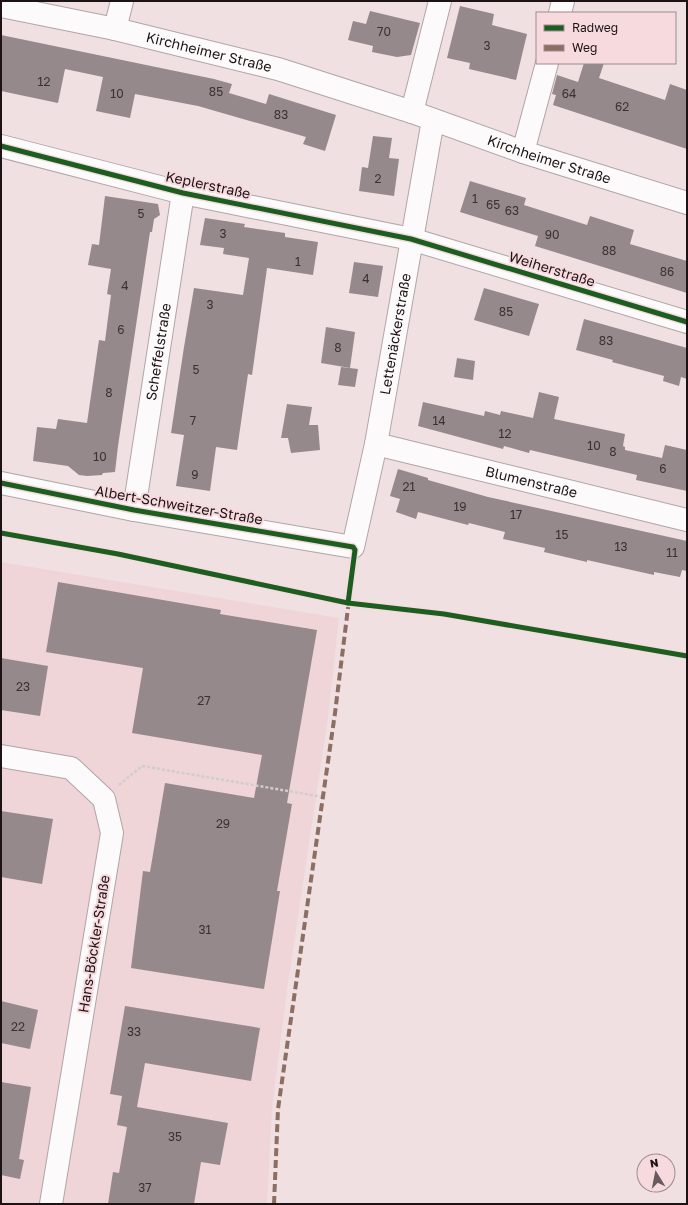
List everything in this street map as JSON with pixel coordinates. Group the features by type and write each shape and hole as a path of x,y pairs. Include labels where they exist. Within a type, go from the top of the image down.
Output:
{"street":[{"path":"115,28 122,1"},
{"path":"412,112 440,1"},
{"path":"560,12 563,1"},
{"name":"Kirchheimer Straße","path":"1,6 115,28 278,70 412,112 523,152 687,203"},
{"path":"523,152 547,64"},
{"name":"Lettenäckerstraße","path":"353,547 376,444 433,120"},
{"name":"Keplerstraße","path":"1,146 183,193 411,239"},
{"name":"Scheffelstraße","path":"134,510 183,193"},
{"name":"Weiherstraße","path":"411,239 687,322"},
{"name":"Blumenstraße","path":"376,444 687,520"},
{"name":"Albert-Schweitzer-Straße","path":"1,483 134,510 353,547"},
{"path":"1,756 70,768 104,799"},
{"name":"Hans-Böckler-Straße","path":"51,1204 112,833 104,799"}],"path":[{"path":"104,799 142,766 323,797"}],"shaded area":[{"path":"1,562 339,618 328,717 287,990 272,1108 267,1204 1,1204"}],"building":[{"path":"460,6 494,14 492,25 527,34 516,80 469,69 470,63 447,58"},
{"path":"370,11 420,23 411,55 397,57 372,52 373,46 348,40 353,21 366,24"},
{"path":"1,35 214,79 232,84 229,93 266,104 269,94 336,115 325,151 303,144 306,137 198,106 135,94 130,118 96,111 103,77 65,69 58,103 1,91"},
{"path":"584,64 604,64 599,78 665,100 670,84 687,90 687,149 553,105 556,95 552,94 557,75 578,82"},
{"path":"373,136 392,138 389,158 399,159 394,196 359,191 362,167 368,168"},
{"path":"470,181 526,198 524,205 587,225 590,216 634,230 630,244 687,261 687,293 535,246 538,236 460,212"},
{"path":"105,196 158,204 160,215 154,219 152,232 150,232 115,472 87,476 79,475 68,466 33,461 37,427 56,429 58,419 87,423 99,340 105,341 111,295 107,294 111,269 88,265 92,244 99,245"},
{"path":"205,218 245,224 244,227 285,233 285,237 318,242 313,275 267,268 252,375 248,374 237,450 216,447 210,491 176,486 184,435 171,433 184,347 194,288 243,295 249,258 223,254 224,248 200,245"},
{"path":"354,262 383,266 378,297 349,293"},
{"path":"484,288 539,304 529,336 474,320"},
{"path":"584,319 687,348 687,379 681,377 679,386 663,381 664,376 612,362 613,360 576,350"},
{"path":"326,327 355,332 350,368 321,363"},
{"path":"457,358 475,361 473,380 454,377"},
{"path":"341,367 358,369 355,387 338,385"},
{"path":"539,392 559,397 554,419 625,434 623,446 625,447 625,450 662,458 665,445 687,450 687,491 636,480 637,475 530,450 529,453 504,446 503,449 418,426 423,402 484,416 485,411 500,415 501,411 533,418"},
{"path":"287,404 312,407 309,425 318,425 320,450 291,453 288,438 281,438"},
{"path":"398,469 428,478 428,480 488,497 687,541 687,571 682,570 680,577 654,572 654,575 587,560 587,562 544,552 545,548 503,539 505,532 469,523 468,525 418,512 416,519 396,512 400,499 390,496"},
{"path":"58,582 221,610 220,614 317,630 287,803 292,804 277,891 280,891 264,989 131,968 143,871 150,872 165,783 254,798 262,755 132,733 143,668 46,652"},
{"path":"1,658 48,666 40,716 1,710"},
{"path":"1,811 53,819 42,884 1,877"},
{"path":"1,1001 38,1010 30,1049 1,1043"},
{"path":"125,1006 260,1028 251,1081 145,1063 137,1107 228,1123 220,1165 201,1162 194,1204 108,1204 113,1172 119,1173 127,1127 117,1125 122,1096 110,1094"},
{"path":"1,1082 31,1087 19,1159 24,1160 20,1179 1,1175"}],"marked path":[{"path":"274,1204 278,1109 335,713 349,600"}],"cycle path":[{"path":"1,146 183,193 411,239 687,322"},
{"path":"1,483 134,510 353,547 355,550 348,603"},
{"path":"1,533 118,554 348,603 444,614 687,656"}]}
